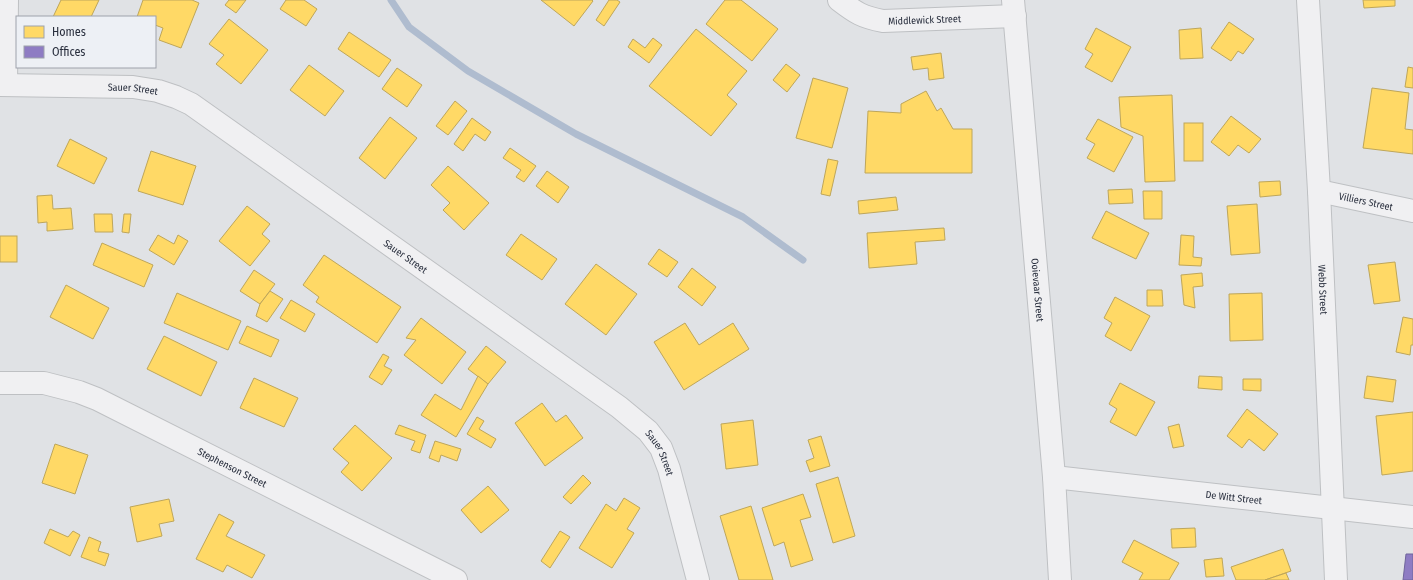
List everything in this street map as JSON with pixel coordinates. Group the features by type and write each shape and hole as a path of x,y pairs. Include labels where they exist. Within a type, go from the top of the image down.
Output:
{"street":[{"path":"3,85 7,0"},
{"name":"Middlewick Street","path":"839,0 851,10 866,18 883,21 1014,8"},
{"name":"Webb Street","path":"1308,0 1319,191 1336,580"},
{"name":"Ooievaar Street","path":"1014,8 1054,477 1060,580"},
{"name":"Sauer Street","path":"3,85 133,87 158,91 191,104 606,398 637,421 661,448 670,469 694,579"},
{"name":"Villiers Street","path":"1319,191 1413,211"},
{"name":"Stephenson Street","path":"0,383 44,383 79,392 97,399 456,580"},
{"name":"De Witt Street","path":"1054,477 1413,517"}],"building: Homes":[{"path":"61,0 99,0 91,16 53,16"},
{"path":"143,0 192,0 199,3 181,48 159,40 163,28 156,25 156,16 137,16"},
{"path":"229,0 246,0 236,13 225,5"},
{"path":"286,0 304,0 317,9 306,26 280,9"},
{"path":"541,0 592,0 593,1 574,26"},
{"path":"609,0 617,0 620,2 604,26 596,20"},
{"path":"725,0 741,0 778,29 752,61 706,24"},
{"path":"1363,0 1395,0 1395,6 1364,8"},
{"path":"229,19 268,50 241,84 216,64 224,55 209,44"},
{"path":"1229,22 1254,39 1243,54 1238,51 1231,61 1211,48"},
{"path":"1096,28 1131,47 1112,82 1085,67 1093,54 1085,49"},
{"path":"1201,28 1203,58 1180,59 1179,30"},
{"path":"696,29 747,71 727,95 737,104 711,136 649,86"},
{"path":"349,32 391,60 379,77 338,49"},
{"path":"653,38 662,45 649,63 628,47 633,39 645,48"},
{"path":"941,53 944,78 929,80 928,68 913,70 911,57"},
{"path":"786,64 800,75 787,92 773,80"},
{"path":"309,65 344,91 325,116 290,90"},
{"path":"1408,67 1413,68 1413,88 1405,87"},
{"path":"397,68 422,85 407,107 382,89"},
{"path":"813,78 848,88 832,148 796,138"},
{"path":"1372,88 1409,93 1405,129 1413,130 1413,154 1363,148"},
{"path":"926,91 937,111 941,108 953,129 972,129 972,173 865,173 868,111 901,113 901,104"},
{"path":"1172,95 1175,181 1145,182 1143,136 1121,127 1119,97"},
{"path":"455,101 467,111 448,135 436,126"},
{"path":"1231,116 1261,139 1249,153 1238,145 1229,156 1211,142"},
{"path":"390,117 417,138 385,179 359,158"},
{"path":"472,118 491,132 485,141 475,134 463,151 454,144"},
{"path":"1098,119 1133,137 1114,172 1087,158 1095,144 1086,139"},
{"path":"1184,123 1203,123 1203,161 1184,161"},
{"path":"70,139 107,158 94,184 57,166"},
{"path":"510,148 536,166 524,182 516,177 521,170 503,158"},
{"path":"151,151 196,166 183,205 138,191"},
{"path":"828,159 838,161 830,196 821,194"},
{"path":"448,166 489,203 464,230 443,210 450,203 431,185"},
{"path":"547,171 569,187 558,203 536,186"},
{"path":"1280,181 1281,195 1260,197 1259,182"},
{"path":"1132,189 1133,203 1109,204 1108,190"},
{"path":"1143,191 1162,191 1162,219 1144,219"},
{"path":"52,195 53,209 71,208 73,229 47,231 47,222 38,223 37,196"},
{"path":"896,197 898,210 859,214 858,201"},
{"path":"1257,204 1260,253 1231,255 1227,206"},
{"path":"247,206 270,224 262,234 270,241 250,266 219,241"},
{"path":"1106,211 1149,233 1136,259 1092,238"},
{"path":"94,214 112,214 113,232 95,232"},
{"path":"124,214 131,214 129,233 122,232"},
{"path":"944,228 945,240 915,242 917,264 869,268 867,233"},
{"path":"521,234 557,259 542,280 506,255"},
{"path":"158,235 174,244 178,235 188,241 174,265 149,250"},
{"path":"1181,235 1194,236 1193,257 1202,258 1201,266 1179,265"},
{"path":"0,236 17,236 17,262 0,262"},
{"path":"102,243 153,265 144,287 93,265"},
{"path":"659,249 678,262 667,277 648,264"},
{"path":"324,255 401,307 377,343 316,302 319,297 303,285"},
{"path":"1395,262 1400,301 1374,304 1368,265"},
{"path":"596,264 637,294 606,335 565,304"},
{"path":"692,268 716,287 702,306 678,287"},
{"path":"254,270 275,284 260,304 240,291"},
{"path":"1202,273 1203,286 1193,287 1195,308 1184,305 1181,275"},
{"path":"66,285 109,308 93,339 50,317"},
{"path":"1147,290 1162,290 1163,306 1147,306"},
{"path":"270,291 283,299 267,322 256,316 260,304"},
{"path":"177,293 241,321 228,350 164,323"},
{"path":"1262,293 1263,340 1230,341 1229,294"},
{"path":"1115,297 1150,316 1131,351 1105,336 1112,323 1104,318"},
{"path":"291,300 315,314 305,332 280,318"},
{"path":"1403,317 1413,319 1413,345 1411,345 1410,355 1396,352"},
{"path":"421,318 466,352 442,384 404,355 416,340 406,338"},
{"path":"685,323 699,345 733,323 749,349 684,390 654,342"},
{"path":"247,326 279,340 271,357 239,343"},
{"path":"164,336 217,362 201,396 147,369"},
{"path":"486,346 506,362 488,384 468,369"},
{"path":"383,354 389,357 384,366 392,370 382,385 369,377"},
{"path":"478,376 488,384 456,437 421,415 435,394 461,410"},
{"path":"1199,376 1222,377 1222,390 1198,388"},
{"path":"1367,376 1396,380 1393,402 1364,398"},
{"path":"254,378 298,398 284,427 240,408"},
{"path":"1243,379 1261,379 1261,391 1243,390"},
{"path":"1120,383 1155,402 1136,436 1110,422 1117,409 1109,404"},
{"path":"542,403 556,422 566,415 583,438 545,466 515,423"},
{"path":"1247,409 1278,434 1264,451 1249,439 1242,448 1227,436"},
{"path":"1413,412 1413,471 1382,475 1376,416"},
{"path":"477,417 484,421 479,429 496,439 491,448 467,434"},
{"path":"753,420 758,465 726,469 721,424"},
{"path":"1179,424 1184,446 1173,448 1168,427"},
{"path":"355,425 392,458 362,491 341,472 349,463 333,449"},
{"path":"399,425 426,435 420,453 411,450 415,441 395,434"},
{"path":"821,436 830,466 810,472 806,461 814,458 808,440"},
{"path":"435,441 461,449 457,461 441,455 439,462 429,458"},
{"path":"55,444 88,455 75,494 42,483"},
{"path":"583,475 591,483 571,504 563,497"},
{"path":"838,477 855,536 833,543 816,484"},
{"path":"488,486 509,510 481,533 461,510"},
{"path":"803,494 811,517 800,520 813,560 791,567 784,542 774,546 762,508"},
{"path":"624,498 640,508 627,529 634,533 612,568 579,548 606,504 616,511"},
{"path":"169,499 174,521 159,524 162,536 137,542 130,507"},
{"path":"751,506 773,580 739,580 720,516"},
{"path":"219,514 234,522 226,536 265,555 252,578 227,565 223,572 196,559"},
{"path":"1195,528 1196,547 1172,548 1171,529"},
{"path":"50,529 68,537 73,531 80,535 70,556 44,543"},
{"path":"560,531 570,537 550,568 541,561"},
{"path":"89,537 101,542 98,551 109,554 105,566 81,557"},
{"path":"1134,540 1179,563 1169,580 1139,580 1143,573 1122,562"},
{"path":"1283,549 1291,571 1265,580 1236,580 1231,567"},
{"path":"1222,558 1224,576 1206,577 1204,560"},
{"path":"1286,573 1289,580 1265,580"}],"building: Offices":[{"path":"1406,554 1413,554 1413,580 1403,580"}],"waterway":[{"path":"391,0 409,27 468,71 576,134 743,217 803,260"}]}
